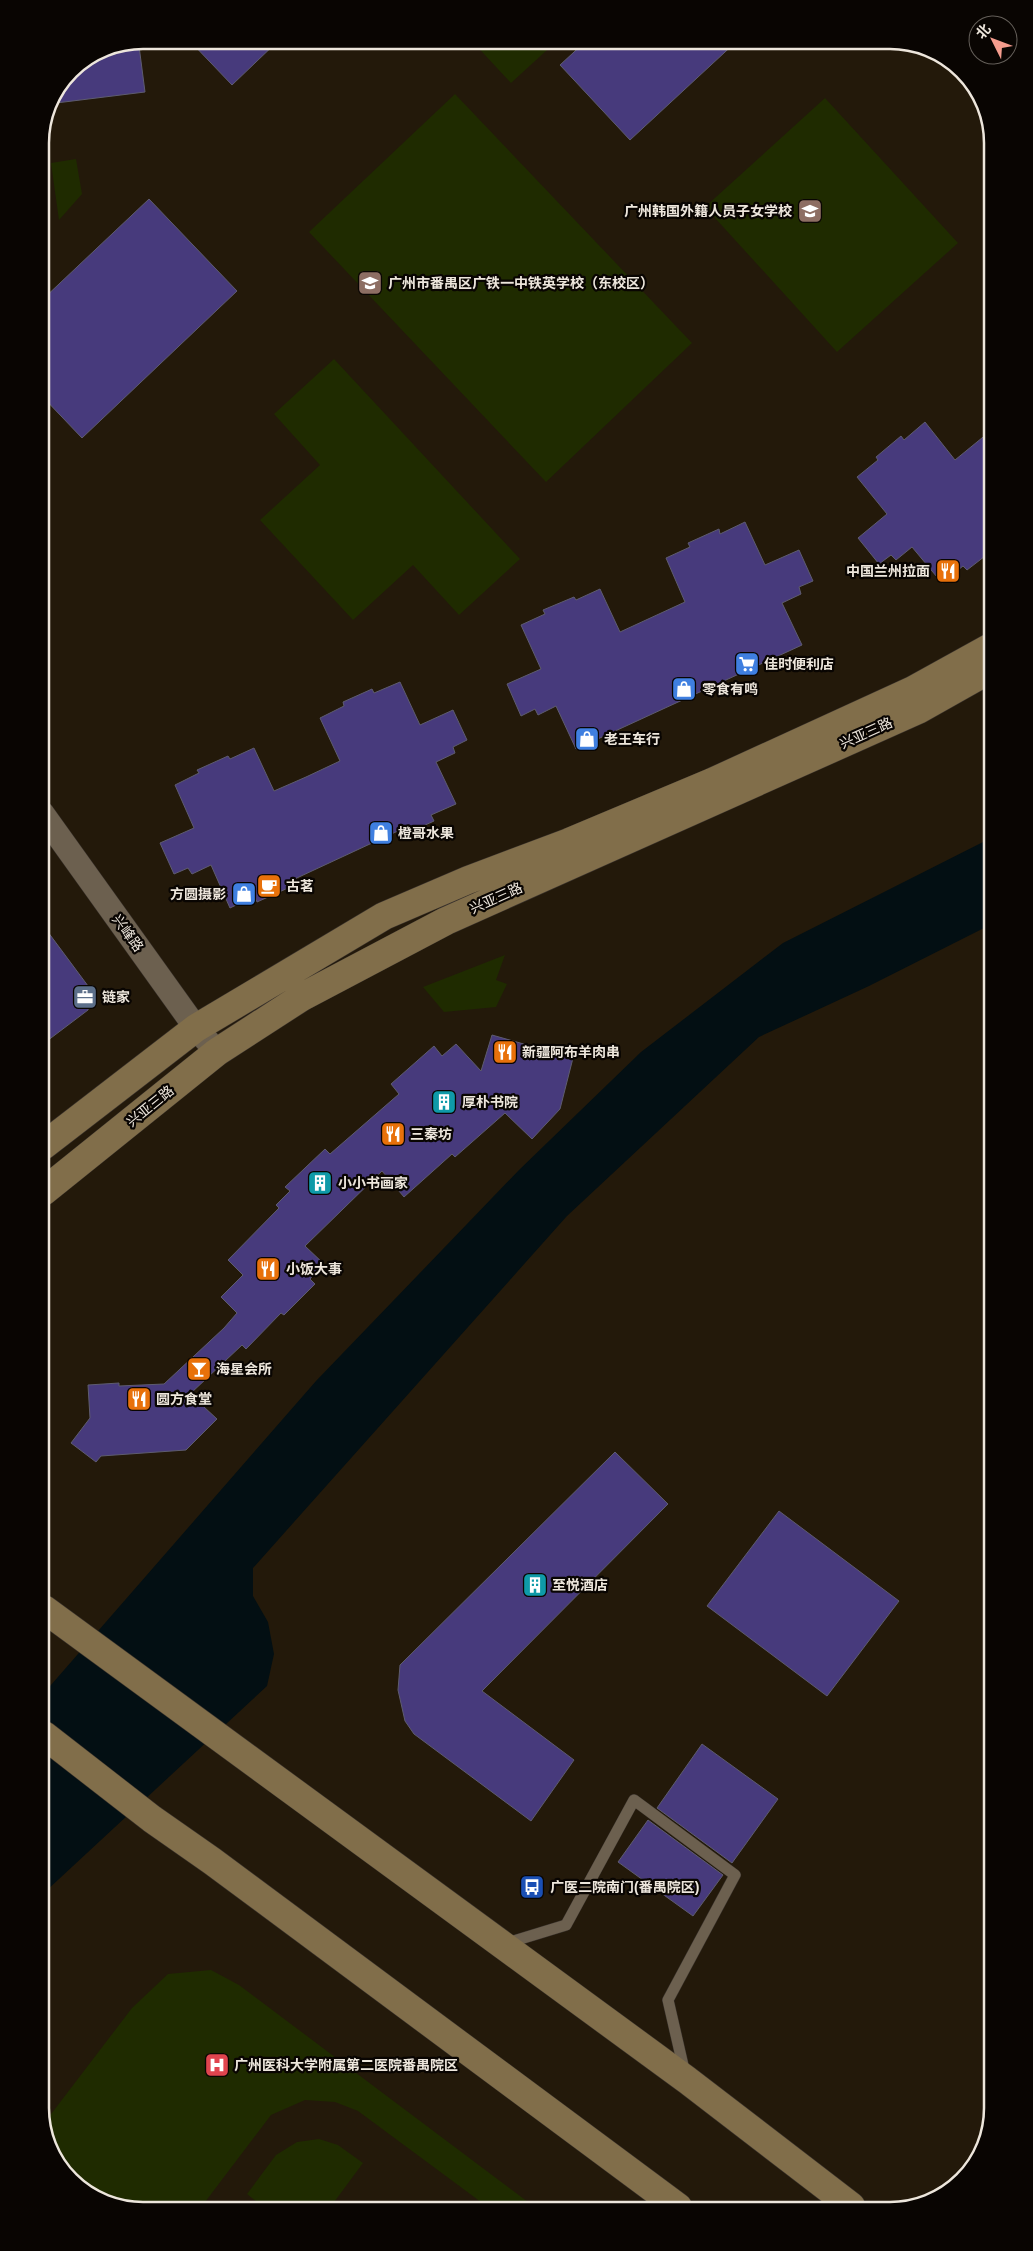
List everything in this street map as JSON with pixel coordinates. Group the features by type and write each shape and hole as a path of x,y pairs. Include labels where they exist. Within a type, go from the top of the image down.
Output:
{"street":[{"name":"兴亚三路","path":"49,1141 196,1028 384,916 468,880 569,842 712,782 913,690 984,651"},
{"name":"兴亚三路","path":"49,1187 217,1052 302,997 446,921 918,710 984,673"},
{"name":"兴峰路","path":"49,823 196,1028 217,1052"},
{"path":"49,1613 686,2080 846,2202"},
{"path":"49,1739 152,1819 212,1861 671,2202"}],"lane":[{"path":"502,1945 566,1925 634,1800 735,1875 668,2000 686,2080"}],"green space":[{"path":"479,49 548,49 511,83"},
{"path":"455,94 692,343 546,482 309,232"},
{"path":"825,98 958,243 837,352 705,207"},
{"path":"76,159 82,194 59,220 51,163"},
{"path":"334,359 520,559 459,615 413,565 353,620 260,520 320,465 274,414"},
{"path":"505,955 496,980 507,984 496,1007 444,1012 423,987"},
{"name":"广州医科大学附属第二医院番禺院区","path":"211,1970 239,1985 528,2202 481,2202 358,2111 335,2102 305,2100 271,2115 205,2202 136,2202 112,2197 96,2190 76,2175 58,2150 49,2116 132,2008 168,1974"},
{"path":"319,2139 338,2145 363,2163 334,2202 257,2202 247,2194 276,2155 297,2142"}],"shaded area":[{"path":"984,842 984,928 869,986 759,1037 567,1216 253,1568 253,1596 268,1622 274,1654 267,1686 49,1888 49,1687 316,1381 519,1170 641,1052 783,943"}],"building":[{"path":"136,49 139,49 145,92 57,103 68,85 85,68 101,58"},
{"path":"198,49 270,49 232,85"},
{"path":"577,49 728,49 630,140 560,65"},
{"path":"149,199 237,291 82,438 49,403 49,293"},
{"path":"925,422 955,460 984,436 984,557 967,570 963,566 942,583 912,547 896,560 891,555 879,564 858,538 887,514 857,477 878,460 876,457 901,436 904,440"},
{"path":"745,522 765,565 799,550 813,581 799,587 801,594 782,603 802,645 576,749 556,706 538,715 535,709 521,716 507,684 541,669 521,625 545,614 543,610 574,597 576,600 600,589 620,632 685,602 666,558 690,547 688,543 719,529 720,534"},
{"path":"400,682 420,725 453,710 467,740 453,747 455,753 436,762 456,804 431,815 434,821 403,835 400,830 286,883 288,888 257,902 255,896 230,908 211,865 192,874 188,868 174,874 160,843 194,828 175,785 199,773 197,770 228,756 230,759 254,748 274,791 306,777 340,761 320,718 344,706 343,702 372,689 374,693"},
{"path":"49,933 91,990 88,1010 49,1039"},
{"path":"492,1035 573,1058 560,1109 532,1139 505,1113 455,1157 452,1154 404,1197 382,1171 305,1246 324,1264 310,1279 315,1284 284,1315 281,1313 246,1349 242,1345 190,1394 217,1419 186,1450 101,1456 96,1462 71,1443 90,1418 88,1385 119,1383 119,1386 164,1384 224,1328 237,1313 221,1297 243,1275 228,1260 279,1208 276,1205 290,1191 285,1187 325,1149 330,1154 399,1094 391,1084 434,1046 442,1056 456,1044 481,1071"},
{"name":"至悦酒店","path":"615,1452 668,1504 482,1691 574,1760 531,1821 414,1734 405,1721 398,1690 400,1665"},
{"path":"779,1511 899,1601 827,1696 707,1606"},
{"path":"702,1744 778,1799 732,1863 657,1808"},
{"path":"648,1820 723,1875 693,1916 618,1862"}],"place":[{"name":"广州韩国外籍人员子女学校","path":"810,211"},
{"name":"广州市番禺区广铁一中铁英学校（东校区）","path":"370,283"},
{"name":"中国兰州拉面","path":"948,571"},
{"name":"佳时便利店","path":"747,664"},
{"name":"零食有鸣","path":"684,689"},
{"name":"老王车行","path":"587,739"},
{"name":"橙哥水果","path":"381,833"},
{"name":"古茗","path":"269,886"},
{"name":"方圆摄影","path":"244,894"},
{"name":"链家","path":"85,997"},
{"name":"新疆阿布羊肉串","path":"505,1052"},
{"name":"厚朴书院","path":"444,1102"},
{"name":"三秦坊","path":"393,1134"},
{"name":"小小书画家","path":"320,1183"},
{"name":"小饭大事","path":"268,1269"},
{"name":"海星会所","path":"199,1369"},
{"name":"圆方食堂","path":"139,1399"},
{"name":"至悦酒店","path":"535,1585"},
{"name":"广医二院南门(番禺院区)","path":"532,1887"},
{"name":"广州医科大学附属第二医院番禺院区","path":"217,2065"}]}
